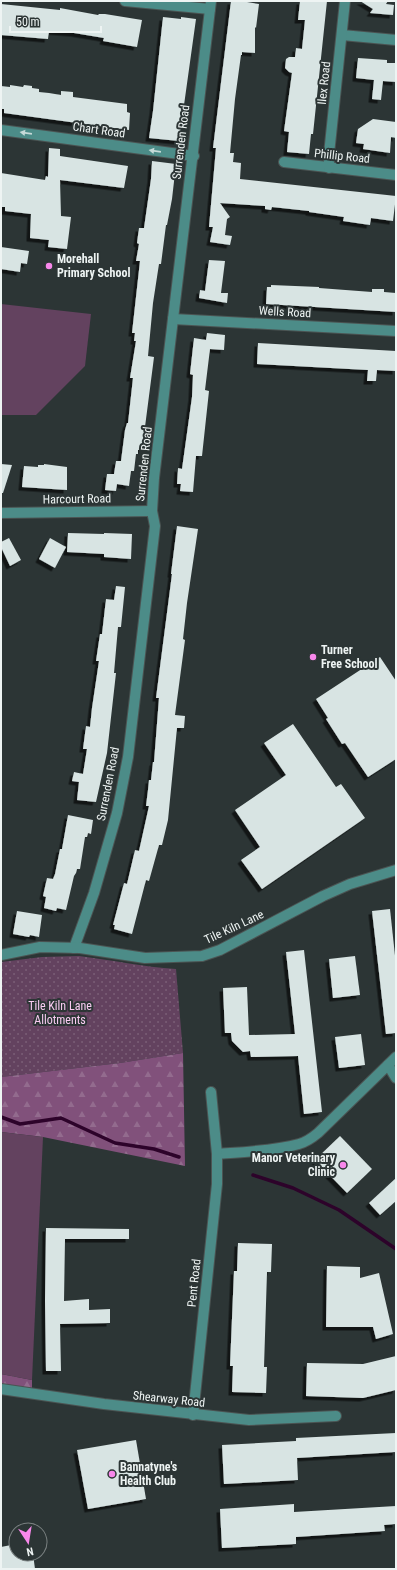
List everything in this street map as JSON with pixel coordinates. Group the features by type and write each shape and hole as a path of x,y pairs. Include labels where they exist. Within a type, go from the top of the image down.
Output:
{"street":[{"path":"125,1 211,5"},
{"name":"Ilex Road","path":"329,168 329,154 345,1"},
{"name":"Surrenden Road","path":"74,948 98,879 117,813 128,756 155,526 152,511 154,478 211,5"},
{"path":"342,35 396,40"},
{"name":"Chart Road","path":"1,130 194,156"},
{"name":"Phillip Road","path":"284,162 396,175"},
{"name":"Wells Road","path":"173,319 396,331"},
{"name":"Harcourt Road","path":"1,512 152,511"},
{"name":"Tile Kiln Lane","path":"1,955 40,947 74,948 145,958 202,956 220,950 350,884 396,870"},
{"path":"217,1154 266,1150 299,1144 309,1140 318,1134 396,1057"},
{"path":"388,1065 396,1078"},
{"name":"Pent Road","path":"193,1414 217,1184 217,1154 211,1092"},
{"name":"Shearway Road","path":"1,1389 93,1403 249,1420 336,1416"}],"green space":[{"path":"1,304 91,314 85,366 36,415 1,415"},
{"name":"Tile Kiln Lane Allotments","path":"79,956 152,967 176,969 183,1053 120,1063 1,1077 1,962 42,957"},
{"path":"183,1053 185,1166 43,1137 1,1132 1,1077 120,1063"},
{"path":"1,1132 43,1137 32,1380 1,1374"},
{"path":"1,1374 32,1380 32,1389 1,1384"}],"building":[{"path":"231,1 247,1 259,4 256,28 255,27 255,53 242,52 235,99 230,153 234,153 233,162 241,163 240,179 396,196 393,221 371,218 370,225 343,221 344,217 309,211 272,207 271,210 265,209 265,206 220,203 230,217 227,219 225,235 232,236 230,245 210,242 213,227 209,227 216,148 213,148"},
{"path":"300,1 327,1 313,134 311,134 309,154 287,152 289,132 284,131 292,73 285,68 286,59 289,57 295,57 296,48 302,49 305,20 298,20"},
{"path":"360,1 388,1 386,4 394,5 393,15 370,13 373,9"},
{"path":"1,4 60,10 60,8 98,15 105,14 142,20 137,47 103,41 104,38 74,33 49,31 48,39 1,35"},
{"path":"163,17 196,19 179,141 149,138"},
{"path":"358,58 387,60 387,63 396,63 396,82 383,81 381,100 372,99 374,80 356,78"},
{"path":"10,85 23,87 24,85 32,86 32,88 39,89 39,92 61,95 61,91 73,92 73,97 127,104 127,112 130,113 129,130 4,113 4,109 1,109 1,86 10,87"},
{"path":"373,119 396,122 396,138 391,137 390,153 363,149 364,144 356,143 358,129"},
{"path":"49,148 60,149 60,156 128,166 124,188 60,180 61,216 71,217 67,249 48,247 49,240 30,238 31,214 5,211 5,207 1,207 1,173 45,180 46,176 48,177"},
{"path":"152,161 176,164 172,199 166,225 161,264 159,264 153,303 148,356 154,357 142,450 138,450 138,454 136,454 134,471 131,471 129,486 117,484 116,491 105,490 107,474 114,474 116,461 121,461 125,430 128,423 133,378 130,378 136,341 134,341 135,333 132,333 140,261 136,261 139,244 137,243 139,228 144,228"},
{"path":"1,247 29,251 27,264 21,263 20,272 1,269"},
{"path":"209,260 225,261 221,293 228,293 227,303 199,298 200,290 205,291"},
{"path":"271,285 319,287 372,292 372,289 384,289 384,292 396,293 396,312 266,304 267,287 271,287"},
{"path":"207,333 225,335 224,350 210,349 205,390 209,391 202,456 196,456 193,492 180,491 181,484 177,484 178,468 182,469 192,397 193,375 190,374 194,338 206,340"},
{"path":"258,343 396,351 396,371 377,370 376,381 367,381 368,370 257,364"},
{"path":"1,464 12,465 3,493 1,493"},
{"path":"44,464 67,467 67,490 22,487 24,466 38,467 38,465"},
{"path":"177,526 198,529 187,603 183,639 185,640 175,715 185,716 184,728 177,728 168,820 162,845 159,845 149,881 146,880 132,934 114,929 115,925 113,925 124,883 127,884 135,850 139,851 149,806 146,806 149,780 151,780 154,762 159,698 156,698"},
{"path":"68,533 132,534 131,559 104,557 104,554 67,552"},
{"path":"9,538 21,560 10,566 1,547 1,542"},
{"path":"50,538 66,547 55,568 39,559"},
{"path":"116,586 125,587 121,627 118,627 114,673 116,673 107,753 96,802 77,800 79,782 72,781 74,772 83,774 87,749 83,749 86,726 90,727 99,661 96,661 100,634 102,634 106,599 114,600"},
{"path":"380,657 396,681 396,759 368,777 345,743 342,744 326,719 328,718 316,699"},
{"path":"293,724 336,787 341,784 365,818 262,889 241,860 260,847 235,810 286,775 264,743"},
{"path":"68,815 93,820 91,834 88,833 87,837 85,837 80,869 77,869 74,876 66,910 57,908 56,911 44,908 46,897 43,896 47,878 53,879 55,874 60,849 62,849"},
{"path":"390,909 396,965 396,1033 386,1034 372,911"},
{"path":"17,911 42,915 39,937 13,934"},
{"path":"304,950 322,1112 304,1114 298,1056 251,1057 250,1051 243,1052 232,1041 231,1033 225,1033 223,988 247,987 249,1035 295,1034 286,952"},
{"path":"355,956 360,995 333,998 329,959"},
{"path":"361,1034 365,1065 339,1068 335,1037"},
{"name":"Manor Veterinary Clinic","path":"340,1136 372,1169 347,1193 315,1160"},
{"path":"396,1178 396,1201 380,1215 369,1203"},
{"path":"46,1228 129,1229 129,1239 65,1239 64,1301 89,1299 89,1310 110,1309 110,1323 60,1324 61,1371 46,1371"},
{"path":"238,1243 272,1244 271,1272 267,1272 264,1367 267,1367 266,1393 232,1392 233,1366 230,1366 234,1271 237,1271"},
{"path":"327,1266 360,1267 360,1278 379,1273 393,1334 376,1339 373,1327 326,1327"},
{"path":"396,1356 396,1390 363,1398 306,1396 307,1363 363,1364"},
{"path":"396,1433 396,1452 297,1458 298,1480 224,1484 222,1445 296,1441 296,1438"},
{"name":"Bannatyne's Health Club","path":"136,1440 146,1499 88,1509 77,1450"},
{"path":"294,1504 294,1512 396,1506 396,1524 384,1525 385,1531 296,1537 296,1544 222,1548 220,1509"},
{"path":"8,1546 8,1562 34,1562 35,1569 1,1569 1,1547"}],"waterway":[{"path":"1,1117 20,1124 61,1118 115,1143 154,1149 179,1157"},
{"path":"253,1175 293,1188 339,1210 396,1249"}],"place":[{"name":"Morehall Primary School","path":"49,266"},
{"name":"Turner Free School","path":"313,657"},
{"name":"Manor Veterinary Clinic","path":"343,1165"},
{"name":"Bannatyne's Health Club","path":"112,1474"}]}
